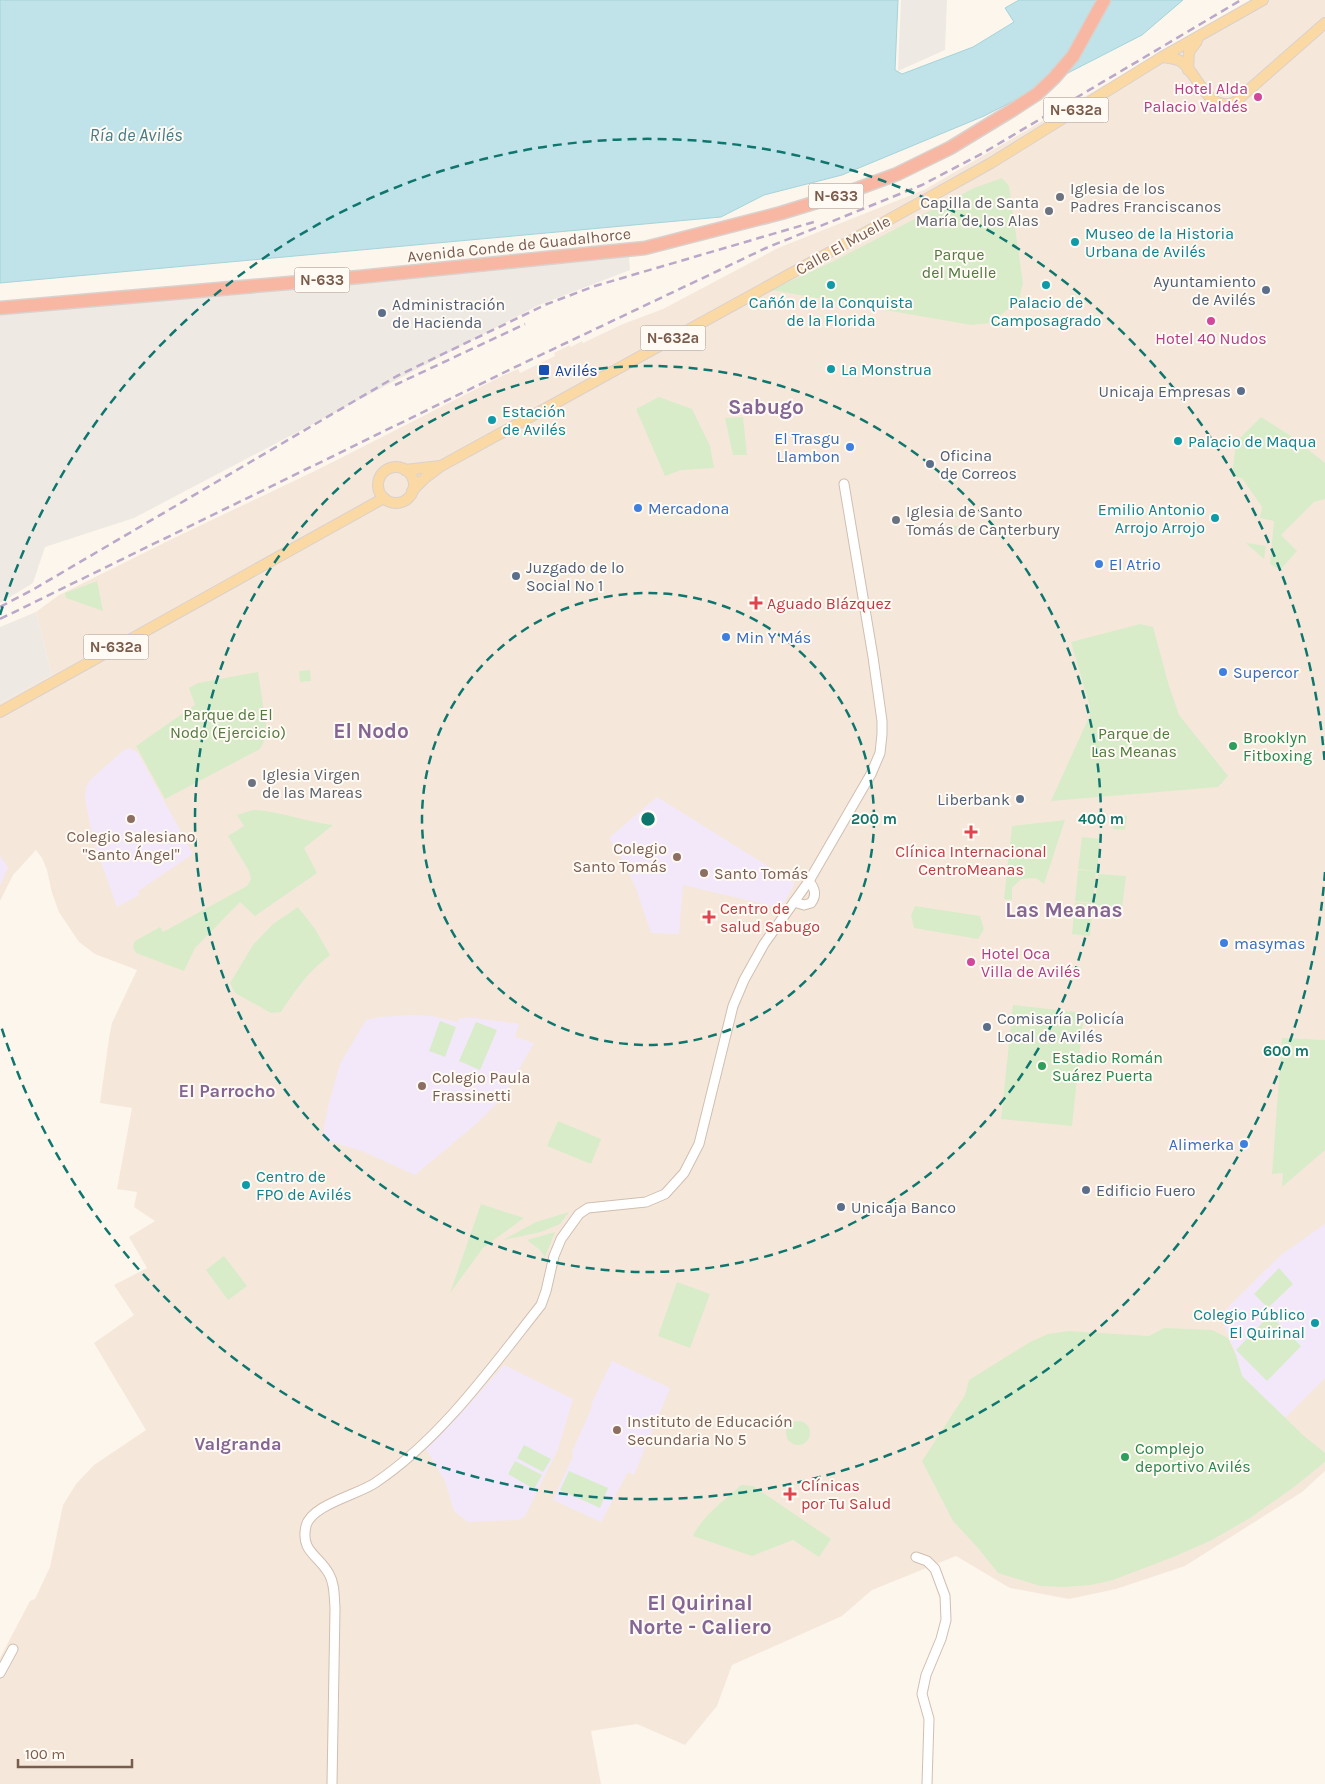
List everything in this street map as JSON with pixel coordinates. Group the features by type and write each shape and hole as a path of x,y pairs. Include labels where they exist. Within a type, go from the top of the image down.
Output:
{"highway":[{"name":"Avenida Conde de Guadalhorce","path":"0,308 359,277 644,248 781,213 846,193 897,174 950,148 1037,94 1054,78 1072,56 1104,0"}],"main road":[{"path":"1188,70 1189,52 1192,46 1206,34 1263,0"},
{"path":"1162,57 1177,60 1188,70 1212,99 1223,105 1232,104 1325,23"},
{"name":"Calle El Muelle","path":"441,466 982,168 1162,57 1206,34"},
{"name":"N-632a","path":"360,511 378,486 383,473 388,469 394,467 405,470 441,466"},
{"name":"N-632a","path":"0,712 384,498 395,503 401,502 409,497 425,478 441,466"},
{"path":"405,470 413,479 412,492"},
{"path":"378,486 384,498"}],"street":[{"path":"332,1784 334,1587 330,1574 309,1551 305,1542 306,1523 317,1511 358,1493 393,1470 445,1422 541,1305 554,1256 561,1239 579,1214 588,1208 646,1202 665,1194 684,1174 699,1144 733,1006 744,980 764,944 809,882 880,753 882,721 844,484"},
{"path":"794,902 804,905 811,903 815,897 814,888 809,882"},
{"path":"916,1557 928,1561 934,1569 945,1596 946,1620 941,1639 926,1675 922,1694 930,1719 927,1784"},
{"path":"0,1673 13,1649"}],"shaded area":[{"path":"901,0 947,0 945,50 898,71"},
{"path":"1250,0 1325,0 1325,1471 1302,1492 1185,1566 1116,1589 1069,1599 1010,1588 956,1556 872,1590 842,1616 732,1665 717,1706 685,1745 637,1724 591,1731 601,1784 0,1784 0,1658 30,1601 35,1599 50,1567 63,1505 76,1484 94,1465 146,1430 94,1343 134,1315 114,1285 147,1268 129,1237 155,1221 134,1207 137,1192 117,1189 132,1108 100,1103 112,1023 137,970 95,954 79,942 59,912 52,893 47,870 36,850 13,875 0,901 0,703 52,675 36,612 59,595 319,469 504,375 518,369 520,373 555,356 554,353 570,345 571,347 582,341 583,343 623,324 663,309 778,248 924,190"},
{"path":"628,246 630,270 539,305 134,518 45,547 33,583 0,603 0,304"},
{"path":"36,612 52,675 0,703 0,627"},
{"name":"Colegio Salesiano \"Santo Ángel\"","path":"130,748 138,753 193,854 138,891 139,895 117,907 93,840 85,798 86,787 91,779 124,750"},
{"name":"Santo Tomás","path":"657,797 795,883 781,908 683,885 679,934 651,933 637,891 625,864 609,838"},
{"path":"0,856 8,867 0,886"},
{"name":"Colegio Paula Frassinetti","path":"412,1015 432,1016 457,1022 460,1018 475,1018 519,1024 515,1037 534,1043 503,1097 476,1124 415,1175 362,1151 322,1139 328,1107 340,1064 366,1020"},
{"path":"1325,1224 1325,1378 1285,1418 1242,1376 1220,1315 1281,1255"},
{"name":"Instituto de Educación Secundaria Nº 5","path":"612,1361 670,1388 634,1475 628,1472 601,1522 553,1500 573,1456 572,1452 592,1407 591,1405"},
{"path":"504,1365 573,1399 558,1449 525,1516 519,1520 468,1522 454,1511 445,1481 426,1449"}],"green space":[{"name":"Parque del Muelle","path":"1002,178 1009,186 1023,283 1019,299 990,323 971,325 771,290 836,260 974,188"},
{"path":"659,397 692,409 710,446 714,468 681,470 665,476 636,409"},
{"path":"743,417 747,455 733,455 725,418"},
{"path":"1261,417 1294,438 1325,463 1325,499 1314,502 1281,535 1297,551 1280,570 1270,564 1274,521 1260,518 1262,507 1242,478 1232,476 1236,442"},
{"path":"945,508 964,515 965,517 945,517"},
{"path":"945,526 963,526 964,530 944,535"},
{"path":"1246,543 1266,546 1264,559 1248,545"},
{"path":"97,581 103,611 66,598 65,593"},
{"name":"Parque de Las Meanas","path":"1140,624 1153,627 1179,715 1228,776 1218,787 1051,801 1090,715 1090,707 1071,642"},
{"path":"310,670 311,681 300,682 299,671"},
{"name":"Parque de El Nodo (Ejercicio)","path":"258,672 266,724 265,739 260,749 165,799 136,746 195,705 189,688 198,683"},
{"path":"253,810 273,812 333,825 304,848 317,873 255,916 240,902 195,948 184,971 136,953 133,947 135,941 160,927 163,932 247,886 251,879 249,871 228,836 244,826 237,815"},
{"path":"1115,815 1127,816 1125,830 1113,829"},
{"path":"1065,820 1044,884 1036,878 1021,879 1012,888 1012,900 1004,899 1012,826"},
{"path":"1082,837 1100,839 1097,871 1078,869"},
{"path":"1078,870 1096,871 1093,903 1075,901"},
{"path":"1098,874 1126,876 1121,917 1094,915"},
{"path":"1075,902 1093,904 1090,936 1072,934"},
{"path":"915,906 980,916 984,929 978,939 914,928 911,915"},
{"path":"298,907 315,929 330,955 303,981 281,1012 271,1013 235,993 230,983 253,945 273,924"},
{"name":"Estadio Román Suárez Puerta","path":"1013,1005 1084,1013 1072,1126 1001,1119"},
{"path":"440,1021 456,1027 445,1057 429,1051"},
{"path":"476,1022 497,1030 480,1070 459,1061"},
{"path":"1282,1038 1325,1040 1325,1150 1282,1187 1283,1173 1272,1174"},
{"path":"558,1121 601,1139 591,1164 547,1146"},
{"path":"481,1204 524,1218 483,1248 450,1293"},
{"path":"569,1212 560,1224 541,1232 503,1240 536,1222"},
{"path":"555,1232 545,1257 540,1250 527,1240"},
{"path":"224,1256 247,1286 228,1300 206,1270"},
{"path":"1279,1268 1293,1284 1268,1308 1254,1294"},
{"path":"677,1282 710,1294 690,1348 658,1336"},
{"path":"1270,1315 1301,1346 1267,1381 1236,1350"},
{"name":"Complejo deportivo Avilés","path":"1164,1328 1212,1330 1228,1338 1236,1355 1242,1376 1304,1436 1325,1453 1325,1462 1250,1518 1210,1541 1113,1580 1091,1585 1040,1586 998,1573 953,1521 922,1461 965,1395 969,1380 1030,1342 1048,1334 1069,1331 1149,1336"},
{"path":"798,1421 803,1422 809,1428 809,1438 803,1444 798,1445 793,1444 787,1438 786,1433 787,1428 793,1422"},
{"path":"524,1445 551,1459 543,1472 517,1458"},
{"path":"515,1461 542,1475 534,1489 508,1474"},
{"path":"569,1471 608,1488 600,1508 560,1490"},
{"path":"741,1485 753,1486 831,1539 819,1557 793,1540 752,1556 693,1536 702,1521"}],"water":[{"name":"Ría de Avilés","path":"0,0 898,0 895,70 902,74 973,47 1014,22 1005,8 1019,0 1183,0 1142,35 984,116 842,175 764,195 721,217 0,283"}],"railway":[{"path":"0,619 507,371 766,248 922,185 983,153 1241,0"},
{"path":"0,607 34,589 397,376 547,304 595,286 817,221"},
{"path":"395,385 525,324"}],"place":[{"name":"Hotel Alda Palacio Valdés","path":"1258,97"},
{"name":"Iglesia de los Padres Franciscanos","path":"1060,197"},
{"name":"Capilla de Santa María de los Alas","path":"1049,211"},
{"name":"Museo de la Historia Urbana de Avilés","path":"1075,242"},
{"name":"Cañón de la Conquista de la Florida","path":"831,285"},
{"name":"Palacio de Camposagrado","path":"1046,285"},
{"name":"Ayuntamiento de Avilés","path":"1266,290"},
{"name":"Administración de Hacienda","path":"382,313"},
{"name":"Hotel 40 Nudos","path":"1211,321"},
{"name":"La Monstrua","path":"831,369"},
{"name":"Avilés","path":"544,370"},
{"name":"Unicaja Empresas","path":"1241,391"},
{"name":"Estación de Avilés","path":"492,420"},
{"name":"Palacio de Maqua","path":"1178,441"},
{"name":"El Trasgu Llambon","path":"850,447"},
{"name":"Oficina de Correos","path":"930,464"},
{"name":"Mercadona","path":"638,508"},
{"name":"Emilio Antonio Arrojo Arrojo","path":"1215,518"},
{"name":"Iglesia de Santo Tomás de Canterbury","path":"896,520"},
{"name":"El Atrio","path":"1099,564"},
{"name":"Juzgado de lo Social Nº 1","path":"516,576"},
{"name":"Aguado Blázquez","path":"756,603"},
{"name":"Min Y Más","path":"726,637"},
{"name":"Supercor","path":"1223,672"},
{"name":"Brooklyn Fitboxing","path":"1233,746"},
{"name":"Iglesia Virgen de las Mareas","path":"252,783"},
{"name":"Liberbank","path":"1020,799"},
{"name":"Colegio Salesiano \"Santo Ángel\"","path":"131,819"},
{"name":"Clínica Internacional CentroMeanas","path":"971,832"},
{"name":"Colegio Santo Tomás","path":"677,857"},
{"name":"Santo Tomás","path":"704,873"},
{"name":"Centro de salud Sabugo","path":"709,917"},
{"name":"masymas","path":"1224,943"},
{"name":"Hotel Oca Villa de Avilés","path":"971,962"},
{"name":"Comisaría Policía Local de Avilés","path":"987,1027"},
{"name":"Estadio Román Suárez Puerta","path":"1042,1066"},
{"name":"Colegio Paula Frassinetti","path":"422,1086"},
{"name":"Alimerka","path":"1244,1144"},
{"name":"Centro de FPO de Avilés","path":"246,1185"},
{"name":"Edificio Fuero","path":"1086,1190"},
{"name":"Unicaja Banco","path":"841,1207"},
{"name":"Colegio Público El Quirinal","path":"1315,1323"},
{"name":"Instituto de Educación Secundaria Nº 5","path":"617,1430"},
{"name":"Complejo deportivo Avilés","path":"1125,1457"},
{"name":"Clínicas por Tu Salud","path":"790,1494"}],"district":[{"name":"Sabugo","path":"766,407"},
{"name":"El Nodo","path":"371,731"},
{"name":"Las Meanas","path":"1064,910"},
{"name":"El Parrocho","path":"227,1091"},
{"name":"Valgranda","path":"238,1444"},
{"name":"El Quirinal Norte - Caliero","path":"700,1615"}]}
